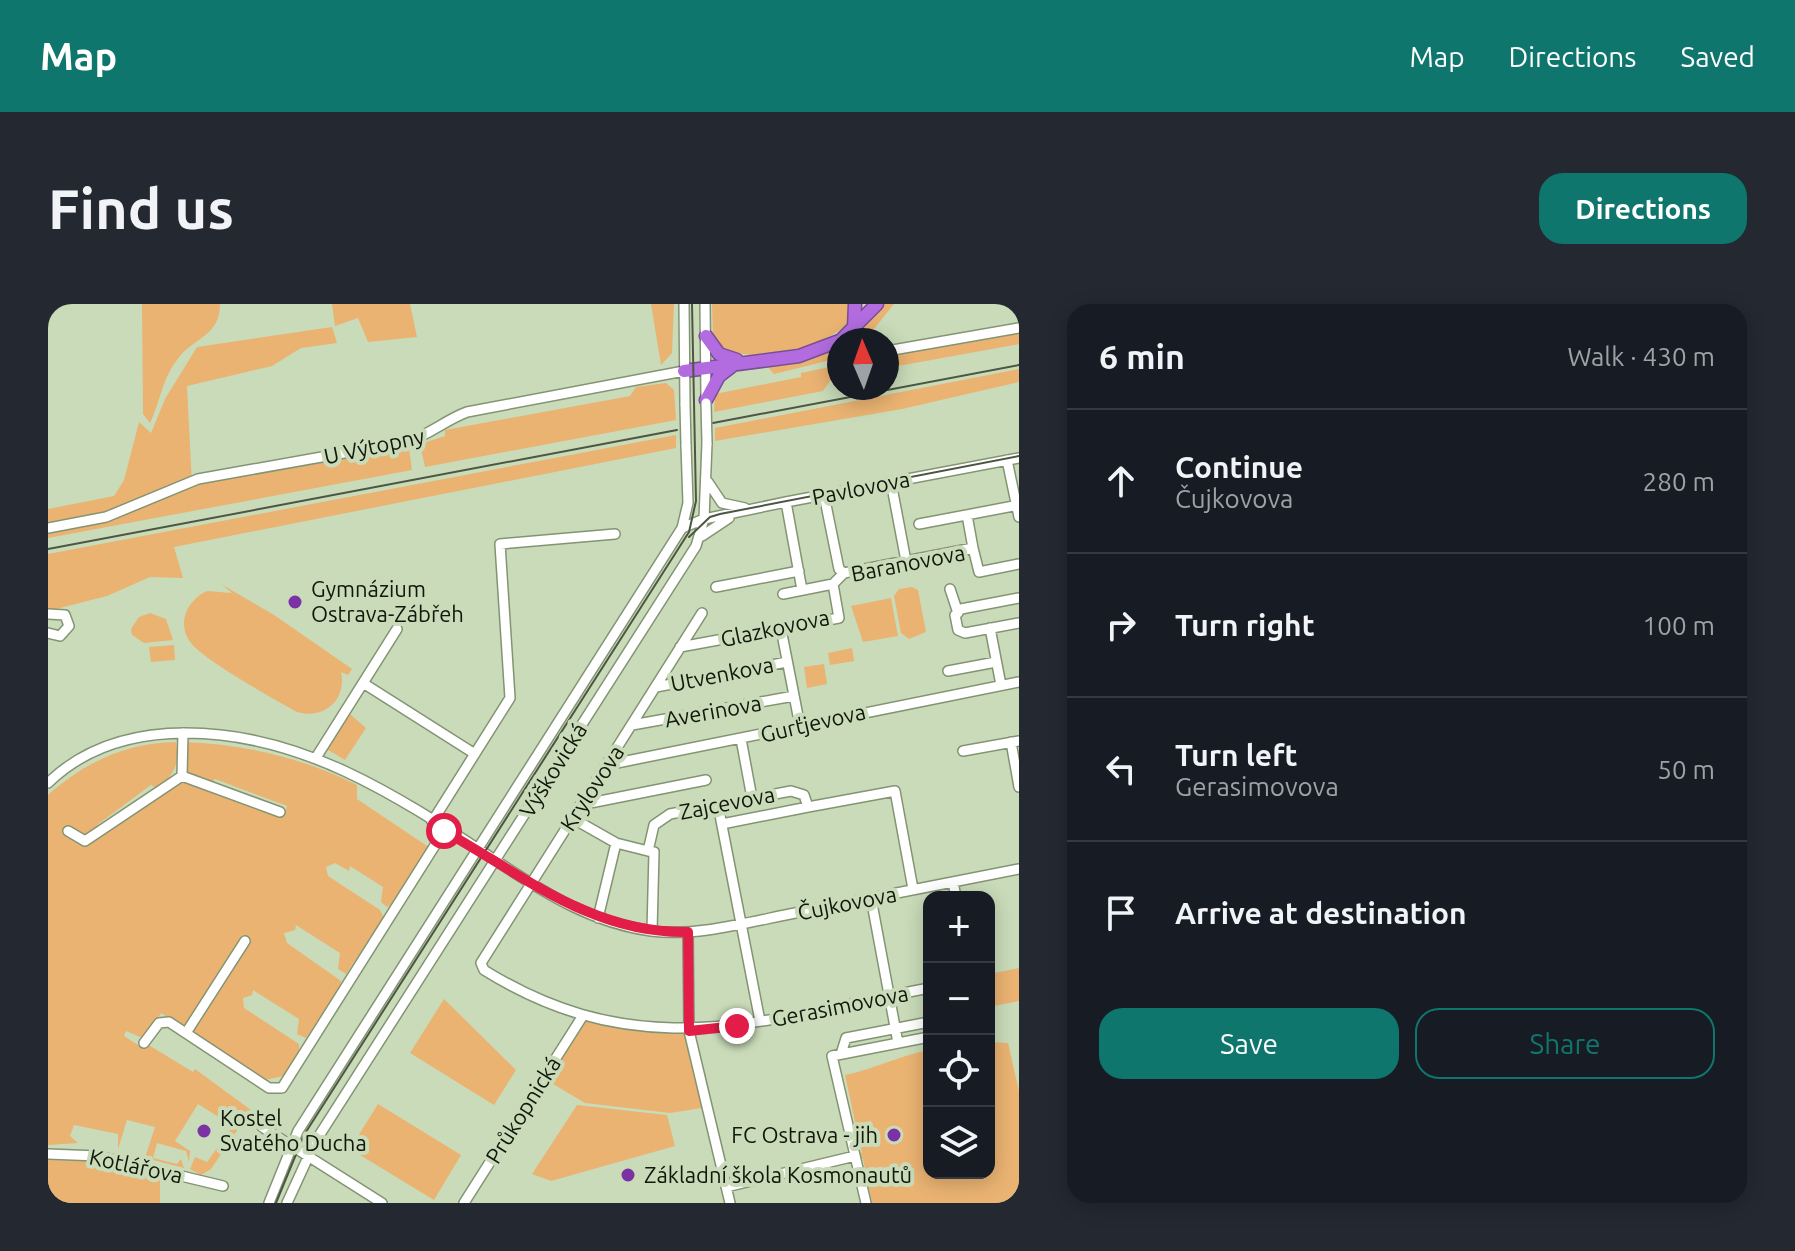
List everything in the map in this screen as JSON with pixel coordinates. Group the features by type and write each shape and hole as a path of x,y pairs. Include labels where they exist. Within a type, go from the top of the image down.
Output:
{"highway":[{"path":"853,328 855,304"},
{"path":"855,328 877,304"},
{"path":"706,336 719,354 744,361"},
{"path":"684,371 799,356 827,346"},
{"path":"706,402 722,371 744,361"}],"street":[{"name":"Výškovická","path":"287,1203 308,1155 696,546 704,519 707,477 705,306"},
{"name":"Výškovická","path":"269,1203 291,1145 682,528 688,503 684,307"},
{"path":"899,349 1019,328"},
{"name":"U Výtopny","path":"48,528 106,517 198,479 406,442 429,435 451,418 467,412 684,371"},
{"name":"Pavlovova","path":"682,528 704,519 752,509 1019,458"},
{"path":"1007,460 1019,517"},
{"path":"707,477 709,487 722,503 752,509"},
{"path":"891,482 906,561"},
{"path":"824,495 839,569 844,573"},
{"path":"786,502 802,590"},
{"path":"688,503 704,519"},
{"name":"Baranovova","path":"919,524 1018,505"},
{"path":"696,546 711,527 752,509"},
{"path":"967,515 973,548"},
{"path":"432,822 510,698 500,544 615,534"},
{"name":"Baranovova","path":"783,594 833,584 844,573 973,548 979,572 1019,564"},
{"path":"716,587 799,571"},
{"name":"Glazkovova","path":"680,647 839,618 833,584"},
{"path":"950,589 958,613 958,630 965,633 1019,623"},
{"path":"958,613 1019,598"},
{"name":"Krylovova","path":"481,963 702,613"},
{"path":"48,614 65,615 69,626 60,636 48,633"},
{"path":"990,628 1001,685"},
{"path":"317,756 397,629"},
{"path":"781,629 800,726"},
{"name":"Utvenkova","path":"656,687 787,662"},
{"path":"948,671 996,662"},
{"name":"Gurťjevova","path":"607,765 1019,682"},
{"path":"363,683 475,754"},
{"name":"Averinova","path":"632,725 794,696"},
{"path":"182,776 183,733"},
{"name":"Čujkovova","path":"48,783 73,763 109,744 140,735 183,733 239,736 317,756 345,768 530,884 598,918 652,931 688,932 1019,869"},
{"path":"741,739 752,798"},
{"path":"963,751 1015,742 1019,787"},
{"path":"182,776 280,812"},
{"path":"68,831 85,841 182,776"},
{"path":"580,805 706,780"},
{"name":"Zajcevova","path":"651,852 650,835 661,818 797,791 804,795 808,807"},
{"name":"Zajcevova","path":"722,824 895,791 913,889"},
{"path":"718,805 760,1021"},
{"path":"572,818 616,843 651,852 652,931"},
{"path":"144,1043 165,1021 275,1089 282,1088 444,831"},
{"path":"598,918 616,843"},
{"path":"953,882 955,891"},
{"path":"871,898 898,1043"},
{"path":"381,908 391,914"},
{"path":"688,932 689,1031 730,1203"},
{"path":"186,1033 245,941"},
{"name":"Gerasimovova","path":"481,963 484,970 512,987 582,1017 642,1028 689,1031 760,1021 923,989"},
{"path":"337,972 349,980"},
{"name":"Průkopnická","path":"464,1203 582,1017"},
{"path":"866,1203 836,1055 846,1038 923,1023"},
{"path":"296,1038 307,1045"},
{"path":"836,1055 923,1038"},
{"path":"262,1127 382,1203"},
{"name":"Kotlářova","path":"48,1154 98,1156 223,1186"},
{"path":"726,1187 855,1156"}],"shaded area":[{"path":"142,304 220,304 219,315 211,330 183,352 172,367 150,423 143,414"},
{"path":"332,304 410,304 417,337 368,342 358,318 335,326"},
{"path":"651,304 674,304 672,353 661,365"},
{"path":"712,304 850,304 847,325 827,328 827,337 786,352 769,355 735,353 719,348 713,335"},
{"path":"883,304 894,304 875,328 860,328"},
{"path":"332,327 337,343 301,348 272,366 187,386 192,485 409,448 412,470 48,538 48,509 114,496 124,480 139,422 151,433 165,399 197,347"},
{"path":"1019,332 1019,344 899,366 899,354"},
{"path":"827,353 827,361 774,374 768,367 804,362"},
{"path":"827,368 827,385 823,391 714,412 715,394 801,377 801,373"},
{"path":"1019,369 1019,382 902,409 715,441 715,428 859,400 899,400 899,392"},
{"path":"666,383 674,390 676,420 425,467 420,444 445,436 445,430 630,396 636,387"},
{"path":"676,435 676,448 174,547 183,578 150,577 107,596 48,611 48,554"},
{"path":"221,584 274,615 352,669 348,675 341,672 340,691 331,706 316,713 297,712 225,669 191,643 184,628 189,606 207,591 232,593"},
{"path":"912,587 918,590 926,632 909,639 901,633 894,596 899,589"},
{"path":"891,598 898,636 863,642 851,606"},
{"path":"150,613 166,619 173,640 144,643 132,635 131,629 139,617"},
{"path":"174,645 175,660 151,662 149,647"},
{"path":"852,648 854,661 830,665 828,653"},
{"path":"824,664 827,684 807,688 804,667"},
{"path":"350,714 366,728 345,760 325,748"},
{"path":"176,742 176,763 168,778 158,789 151,785 97,825 103,833 184,782 196,783 284,816 287,806 215,779 210,783 188,774 184,742 207,743 275,754 357,785 357,799 430,848 395,902 387,907 381,902 383,887 350,866 349,871 335,863 326,867 328,876 380,910 384,918 346,974 338,969 340,953 296,925 295,930 284,933 287,943 341,981 340,988 306,1038 297,1034 299,1019 253,990 252,995 243,998 244,1008 299,1044 299,1053 284,1076 265,1080 161,1013 145,1039 126,1031 124,1036 143,1048 147,1044 193,1072 195,1069 251,1110 211,1169 201,1175 190,1169 195,1157 207,1162 233,1126 198,1104 175,1141 190,1151 189,1162 186,1151 157,1143 153,1158 177,1164 181,1159 184,1168 145,1158 155,1127 127,1120 118,1149 118,1134 74,1125 70,1136 78,1143 48,1145 48,795 107,756 140,746"},
{"path":"1019,968 1019,1001 995,1006 995,973"},
{"path":"444,999 516,1070 494,1105 410,1053"},
{"path":"582,1017 689,1031 707,1107 670,1113 585,1103 543,1078"},
{"name":"FC Ostrava - jih","path":"995,1042 1008,1043 1019,1091 1019,1203 872,1203 863,1159 858,1156 858,1152 862,1153 859,1140 854,1138 858,1136 845,1075 923,1052 923,1179 995,1179"},
{"path":"378,1104 461,1155 434,1200 350,1149"},
{"path":"577,1105 667,1115 675,1146 551,1181 532,1174"},
{"path":"48,1160 84,1161 160,1180 160,1203 48,1203"}],"tram line":[{"path":"276,1203 304,1135 689,532 696,501 692,304"},
{"path":"689,537 710,517 720,514 1019,456"}],"railway":[{"path":"713,423 1019,365"},
{"path":"48,549 677,430"}],"place":[{"name":"Gymnázium Ostrava-Zábřeh","path":"295,602"},
{"name":"Kostel Svatého Ducha","path":"204,1131"},
{"name":"FC Ostrava - jih","path":"894,1135"},
{"name":"Základní škola Kosmonautů","path":"628,1175"}],"route":[{"path":"444,831 530,884 585,913 628,927 688,932 689,1031 737,1026"}]}
